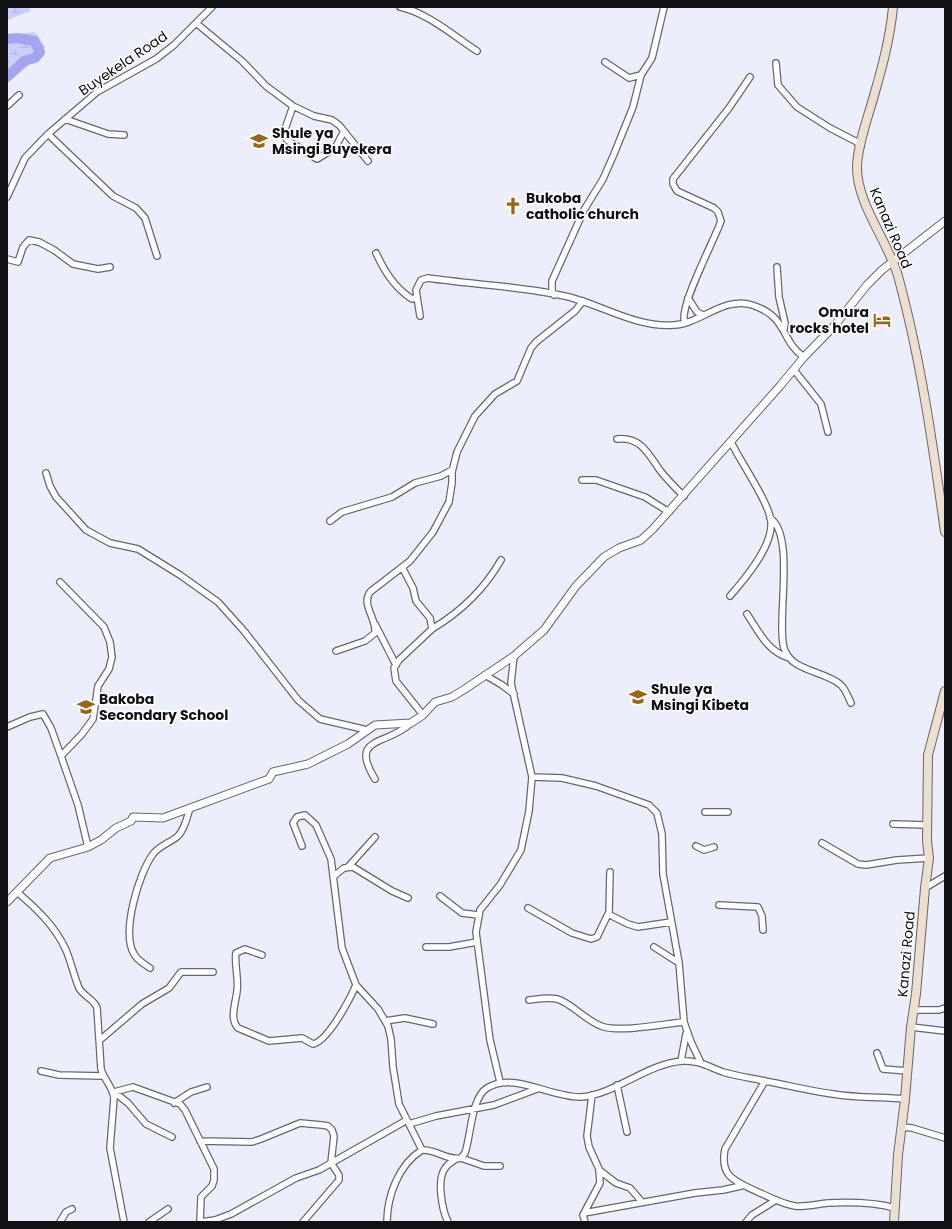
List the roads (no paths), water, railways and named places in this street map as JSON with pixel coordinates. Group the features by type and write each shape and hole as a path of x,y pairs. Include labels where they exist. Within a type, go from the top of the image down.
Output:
{"main road":[{"name":"Kanazi Road","path":"893,7 885,59 860,147 857,166 858,181 863,196 894,261 917,353 942,492 945,532"},
{"name":"Kanazi Road","path":"894,1222 901,1127 929,858 927,825 928,755 945,691"}],"street":[{"name":"Buyekela Road","path":"7,196 25,158 48,134 97,92 112,82 156,59 212,7"},
{"path":"400,7 410,9 423,16 476,51"},
{"path":"554,295 552,291 552,281 584,210 603,179 633,107 642,75 652,58 664,7"},
{"path":"196,22 242,61 266,86 293,106 314,116 332,120 344,131 368,161"},
{"path":"605,62 630,78 642,75"},
{"path":"776,63 778,85 797,107 830,128 857,142 860,147"},
{"path":"685,323 682,316 688,298 721,221 718,212 714,208 675,189 673,180 729,108 750,77"},
{"path":"7,106 19,95"},
{"path":"293,106 284,132 285,136 287,140 314,158 320,158 336,148 344,131"},
{"path":"65,119 108,134 124,134"},
{"path":"48,134 113,196 141,212 145,218 157,256"},
{"path":"375,780 366,760 366,752 368,747 378,740 399,733 423,715 435,702 459,693 514,656 544,630 576,586 594,566 614,550 646,536 684,496 804,357 835,324 867,285 894,261 945,221"},
{"path":"7,259 18,262 23,247 29,240 39,242 54,250 73,264 98,269 110,267"},
{"path":"376,253 385,272 396,288 412,299 416,298"},
{"path":"777,267 779,297 785,323 784,329"},
{"path":"420,316 416,298 418,284 421,280 428,278 554,295 583,301 636,321 674,326 732,305 749,304 763,309 773,316 784,329 797,352 804,357"},
{"path":"688,298 697,312 703,315"},
{"path":"336,651 370,638 375,632 367,602 368,594 402,567 425,543 446,510 451,494 452,470 457,452 475,416 495,394 517,381 531,348 536,342 575,311 583,301"},
{"path":"794,370 821,404 828,432"},
{"path":"617,439 626,438 643,446 662,472 684,496"},
{"path":"730,596 748,575 767,541 770,530 770,518 765,504 731,442"},
{"path":"330,521 342,512 392,497 415,483 441,476 452,470"},
{"path":"46,473 56,497 86,530 110,543 138,549 180,575 218,602 244,631 298,700 315,716 320,719 367,730"},
{"path":"582,480 596,480 645,497 669,512"},
{"path":"770,518 774,521 777,527 783,555 783,640 789,658 792,662 834,680 842,686 851,703"},
{"path":"423,715 396,681 394,672 396,664 432,629 451,617 477,595 501,560"},
{"path":"402,567 413,588 416,601 430,618 432,629"},
{"path":"60,582 104,627 108,633 112,652 109,669 98,686 93,719 82,734 61,756"},
{"path":"747,614 766,643 780,656 789,658"},
{"path":"373,620 396,664"},
{"path":"500,1082 492,1052 477,942 478,915 490,895 506,876 523,845 529,812 532,777 514,694 511,672 514,656"},
{"path":"485,675 514,694"},
{"path":"7,727 43,714 51,728 78,805 88,847"},
{"path":"7,902 52,856 88,847 101,840 116,828 131,821 133,817 163,818 269,779 273,772 308,764 348,744 367,730 381,724 411,723"},
{"path":"532,777 550,776 581,781 653,807 658,816 662,834 663,874 679,963 684,1022 701,1063"},
{"path":"150,968 134,955 131,946 131,919 136,890 141,875 153,854 161,846 179,834 190,808"},
{"path":"706,812 728,812"},
{"path":"302,846 293,823 297,817 305,815 313,821 324,841 332,864 342,948 356,985 378,1009 386,1021 391,1039 393,1067 398,1099 422,1150"},
{"path":"893,824 927,825"},
{"path":"334,876 348,867 375,837"},
{"path":"822,844 858,864 866,865 929,858"},
{"path":"696,846 704,850 714,848"},
{"path":"348,867 357,868 392,891 408,898"},
{"path":"528,908 572,933 591,939 597,937 604,919 609,914 610,872"},
{"path":"925,888 945,876"},
{"path":"17,892 46,919 60,939 80,988 85,997 94,1002 98,1008 101,1069 103,1076 114,1092 128,1103 146,1124 172,1137"},
{"path":"440,896 462,913 478,915"},
{"path":"719,905 758,907 762,916 763,930"},
{"path":"609,914 628,924 638,927 671,922"},
{"path":"426,947 449,947 477,942"},
{"path":"654,947 679,963"},
{"path":"262,955 247,949 238,950 236,953 238,982 233,1018 234,1025 238,1028 265,1041 298,1038 305,1039 313,1044 318,1042 326,1034 348,1003 356,985"},
{"path":"100,1040 142,1004 169,988 180,973 213,972"},
{"path":"530,1000 547,998 560,1000 585,1018 605,1027 631,1027 684,1022"},
{"path":"913,1010 939,1010 945,1008"},
{"path":"386,1021 405,1018 433,1024"},
{"path":"911,1027 945,1030"},
{"path":"681,1061 687,1031"},
{"path":"877,1054 883,1069 908,1071"},
{"path":"448,1222 442,1202 442,1182 444,1169 465,1153 468,1145 475,1107 481,1093 486,1088 500,1082 519,1084 580,1097 592,1095 661,1066 681,1061 701,1063 724,1072 832,1094 905,1100"},
{"path":"41,1072 59,1075 103,1076"},
{"path":"765,1081 725,1149 723,1158 725,1168 730,1176 741,1186 795,1206 857,1202 895,1208"},
{"path":"617,1085 626,1132"},
{"path":"114,1092 133,1087 180,1104 185,1110 212,1163 215,1174 212,1186 201,1197 200,1222 215,1220 231,1214 296,1178 331,1163 408,1122 475,1107 494,1105 538,1088"},
{"path":"174,1103 191,1092 207,1087"},
{"path":"114,1092 110,1148 124,1222"},
{"path":"585,1222 584,1213 600,1183 599,1170 589,1147 587,1136 587,1124 592,1095"},
{"path":"200,1142 252,1142 261,1140 300,1123 328,1126 332,1130 334,1136 331,1163 339,1176 338,1182 303,1222"},
{"path":"901,1127 912,1128 945,1138"},
{"path":"387,1222 389,1197 408,1163 422,1150 429,1149 484,1166 500,1166"},
{"path":"599,1170 616,1183 630,1188 642,1202"},
{"path":"584,1213 741,1186"},
{"path":"746,1222 752,1215 776,1200"},
{"path":"60,1222 66,1212 72,1209"},
{"path":"149,1222 168,1209"}],"waterway":[{"path":"7,39 18,38 34,41 40,52 35,58 24,61 7,77"}],"place":[{"name":"Shule ya Msingi Buyekera","path":"259,141"},
{"name":"Bukoba catholic church","path":"513,206"},
{"name":"Omura rocks hotel","path":"882,320"},
{"name":"Shule ya Msingi Kibeta","path":"638,697"},
{"name":"Bakoba Secondary School","path":"86,707"}]}
